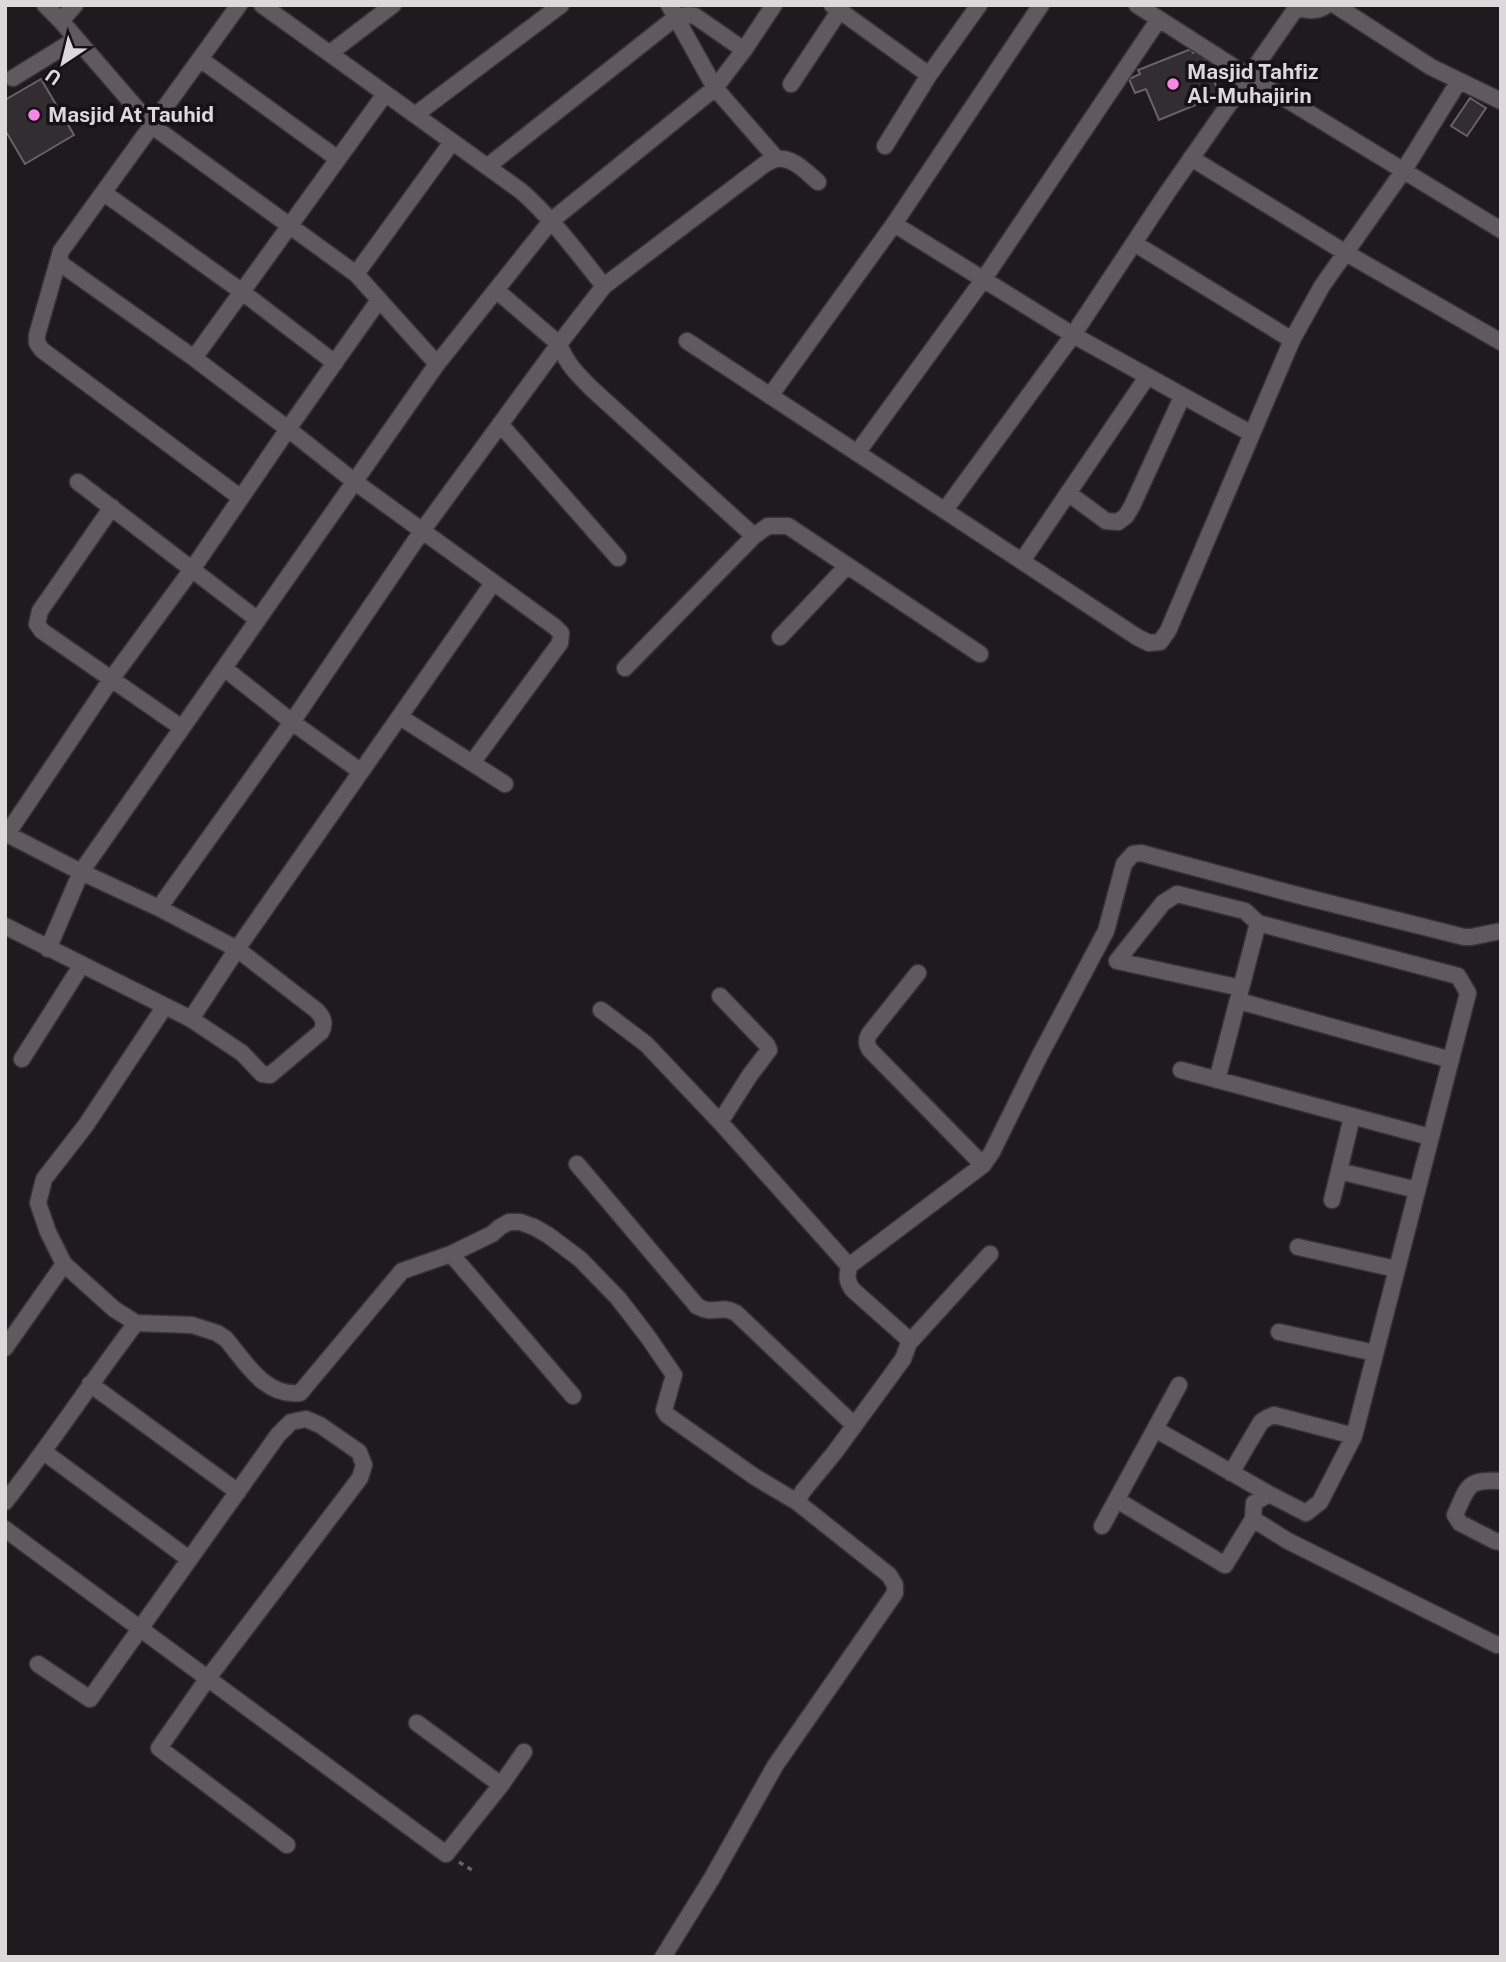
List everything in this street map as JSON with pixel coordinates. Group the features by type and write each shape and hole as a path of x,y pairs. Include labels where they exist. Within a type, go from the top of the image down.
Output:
{"street":[{"path":"45,5 151,125 356,274 437,364"},
{"path":"61,21 75,5"},
{"path":"239,5 61,251 37,343 42,350 242,498"},
{"path":"262,5 522,191 551,221 604,286"},
{"path":"330,53 393,5"},
{"path":"415,115 561,5"},
{"path":"48,949 81,872 437,364 551,221 715,88 774,5"},
{"path":"886,146 929,75 979,5"},
{"path":"771,396 894,224 1041,5"},
{"path":"1137,5 1501,230"},
{"path":"945,510 1073,335 1296,6 1308,11 1327,5"},
{"path":"1335,5 1431,67 1501,101"},
{"path":"791,84 836,8 929,75"},
{"path":"488,166 672,12 695,16 744,50"},
{"path":"672,12 715,88 776,159"},
{"path":"857,453 983,280 1159,19"},
{"path":"13,78 76,39"},
{"path":"200,59 338,159"},
{"path":"687,341 1137,637 1149,643 1160,642 1168,631 1292,341 1322,286 1404,170 1459,81"},
{"path":"194,358 385,94"},
{"path":"356,274 452,142"},
{"path":"1191,158 1346,253 1501,342"},
{"path":"159,908 292,722 422,531 604,286 765,164 776,159 789,160 818,182"},
{"path":"104,192 335,363"},
{"path":"894,224 1073,335 1252,434"},
{"path":"1134,243 1292,341"},
{"path":"59,260 561,633 560,643 472,762"},
{"path":"496,290 559,344 572,369 591,388 754,536"},
{"path":"5,926 191,1019 242,1054 261,1074 270,1075 324,1027 324,1019 316,1010 237,949 6,834 112,678 242,498 379,300"},
{"path":"1022,561 1147,377"},
{"path":"1068,494 1106,520 1118,522 1126,516 1182,397"},
{"path":"500,424 618,558"},
{"path":"78,482 258,620"},
{"path":"113,507 40,611 37,624 42,631 182,728"},
{"path":"625,668 754,536 768,526 788,526 980,654"},
{"path":"780,637 848,566"},
{"path":"191,1019 360,771 493,583"},
{"path":"224,668 360,771"},
{"path":"400,717 505,784"},
{"path":"909,1343 907,1338 848,1284 849,1266 982,1166 992,1152 1039,1057 1107,931 1124,864 1133,854 1141,853 1464,936 1501,931"},
{"path":"1155,1429 1306,1513 1320,1502 1354,1436 1396,1269 1451,1060 1468,993 1458,976 1258,923 1245,911 1177,894 1163,903 1117,961 1240,995 1451,1060"},
{"path":"1217,1080 1258,923"},
{"path":"22,1059 81,966"},
{"path":"918,973 870,1033 867,1045 982,1166"},
{"path":"720,996 769,1049 720,1122"},
{"path":"164,1006 86,1125 44,1179 38,1203 48,1232 64,1264 114,1309 136,1323 192,1325 218,1333 268,1387 280,1393 300,1393 402,1271 451,1254 492,1234 509,1222 520,1222 534,1227 563,1245 618,1298 672,1370 674,1375 664,1410 667,1415 755,1477 797,1502 889,1575 895,1584 895,1593 775,1766 712,1878 663,1957"},
{"path":"601,1010 646,1044 849,1266"},
{"path":"1181,1070 1430,1137"},
{"path":"1332,1200 1352,1117"},
{"path":"577,1164 697,1306 707,1311 723,1308 736,1313 854,1425"},
{"path":"1339,1171 1417,1190"},
{"path":"1298,1247 1396,1269"},
{"path":"451,1254 573,1396"},
{"path":"797,1502 903,1359 909,1343 990,1254"},
{"path":"5,1348 64,1264"},
{"path":"5,1502 136,1323"},
{"path":"1279,1332 1375,1353"},
{"path":"90,1384 238,1492"},
{"path":"1102,1525 1179,1385"},
{"path":"1231,1473 1261,1422 1274,1415 1354,1436"},
{"path":"38,1664 90,1699 278,1435 291,1422 306,1419 320,1425 359,1452 364,1465 360,1478 208,1678 159,1748 287,1845"},
{"path":"44,1452 189,1559"},
{"path":"1501,1481 1481,1480 1472,1483 1455,1515 1460,1523 1495,1542 1501,1542"},
{"path":"1117,1500 1225,1565 1253,1519 1254,1503 1269,1494"},
{"path":"1253,1519 1288,1541 1497,1645 1501,1644"},
{"path":"7,1535 208,1678 446,1854 524,1752"},
{"path":"417,1723 501,1785"}],"building":[{"name":"Masjid Tahfiz Al-Muhajirin","path":"1191,49 1193,53 1201,50 1220,95 1159,120 1146,89 1135,93 1129,79 1140,74 1138,70"},
{"name":"Masjid At Tauhid","path":"41,79 74,135 25,164 5,130 5,100"},
{"path":"1470,98 1486,108 1467,136 1451,126"}],"place":[{"name":"Masjid Tahfiz Al-Muhajirin","path":"1173,84"},
{"name":"Masjid At Tauhid","path":"34,115"}]}
